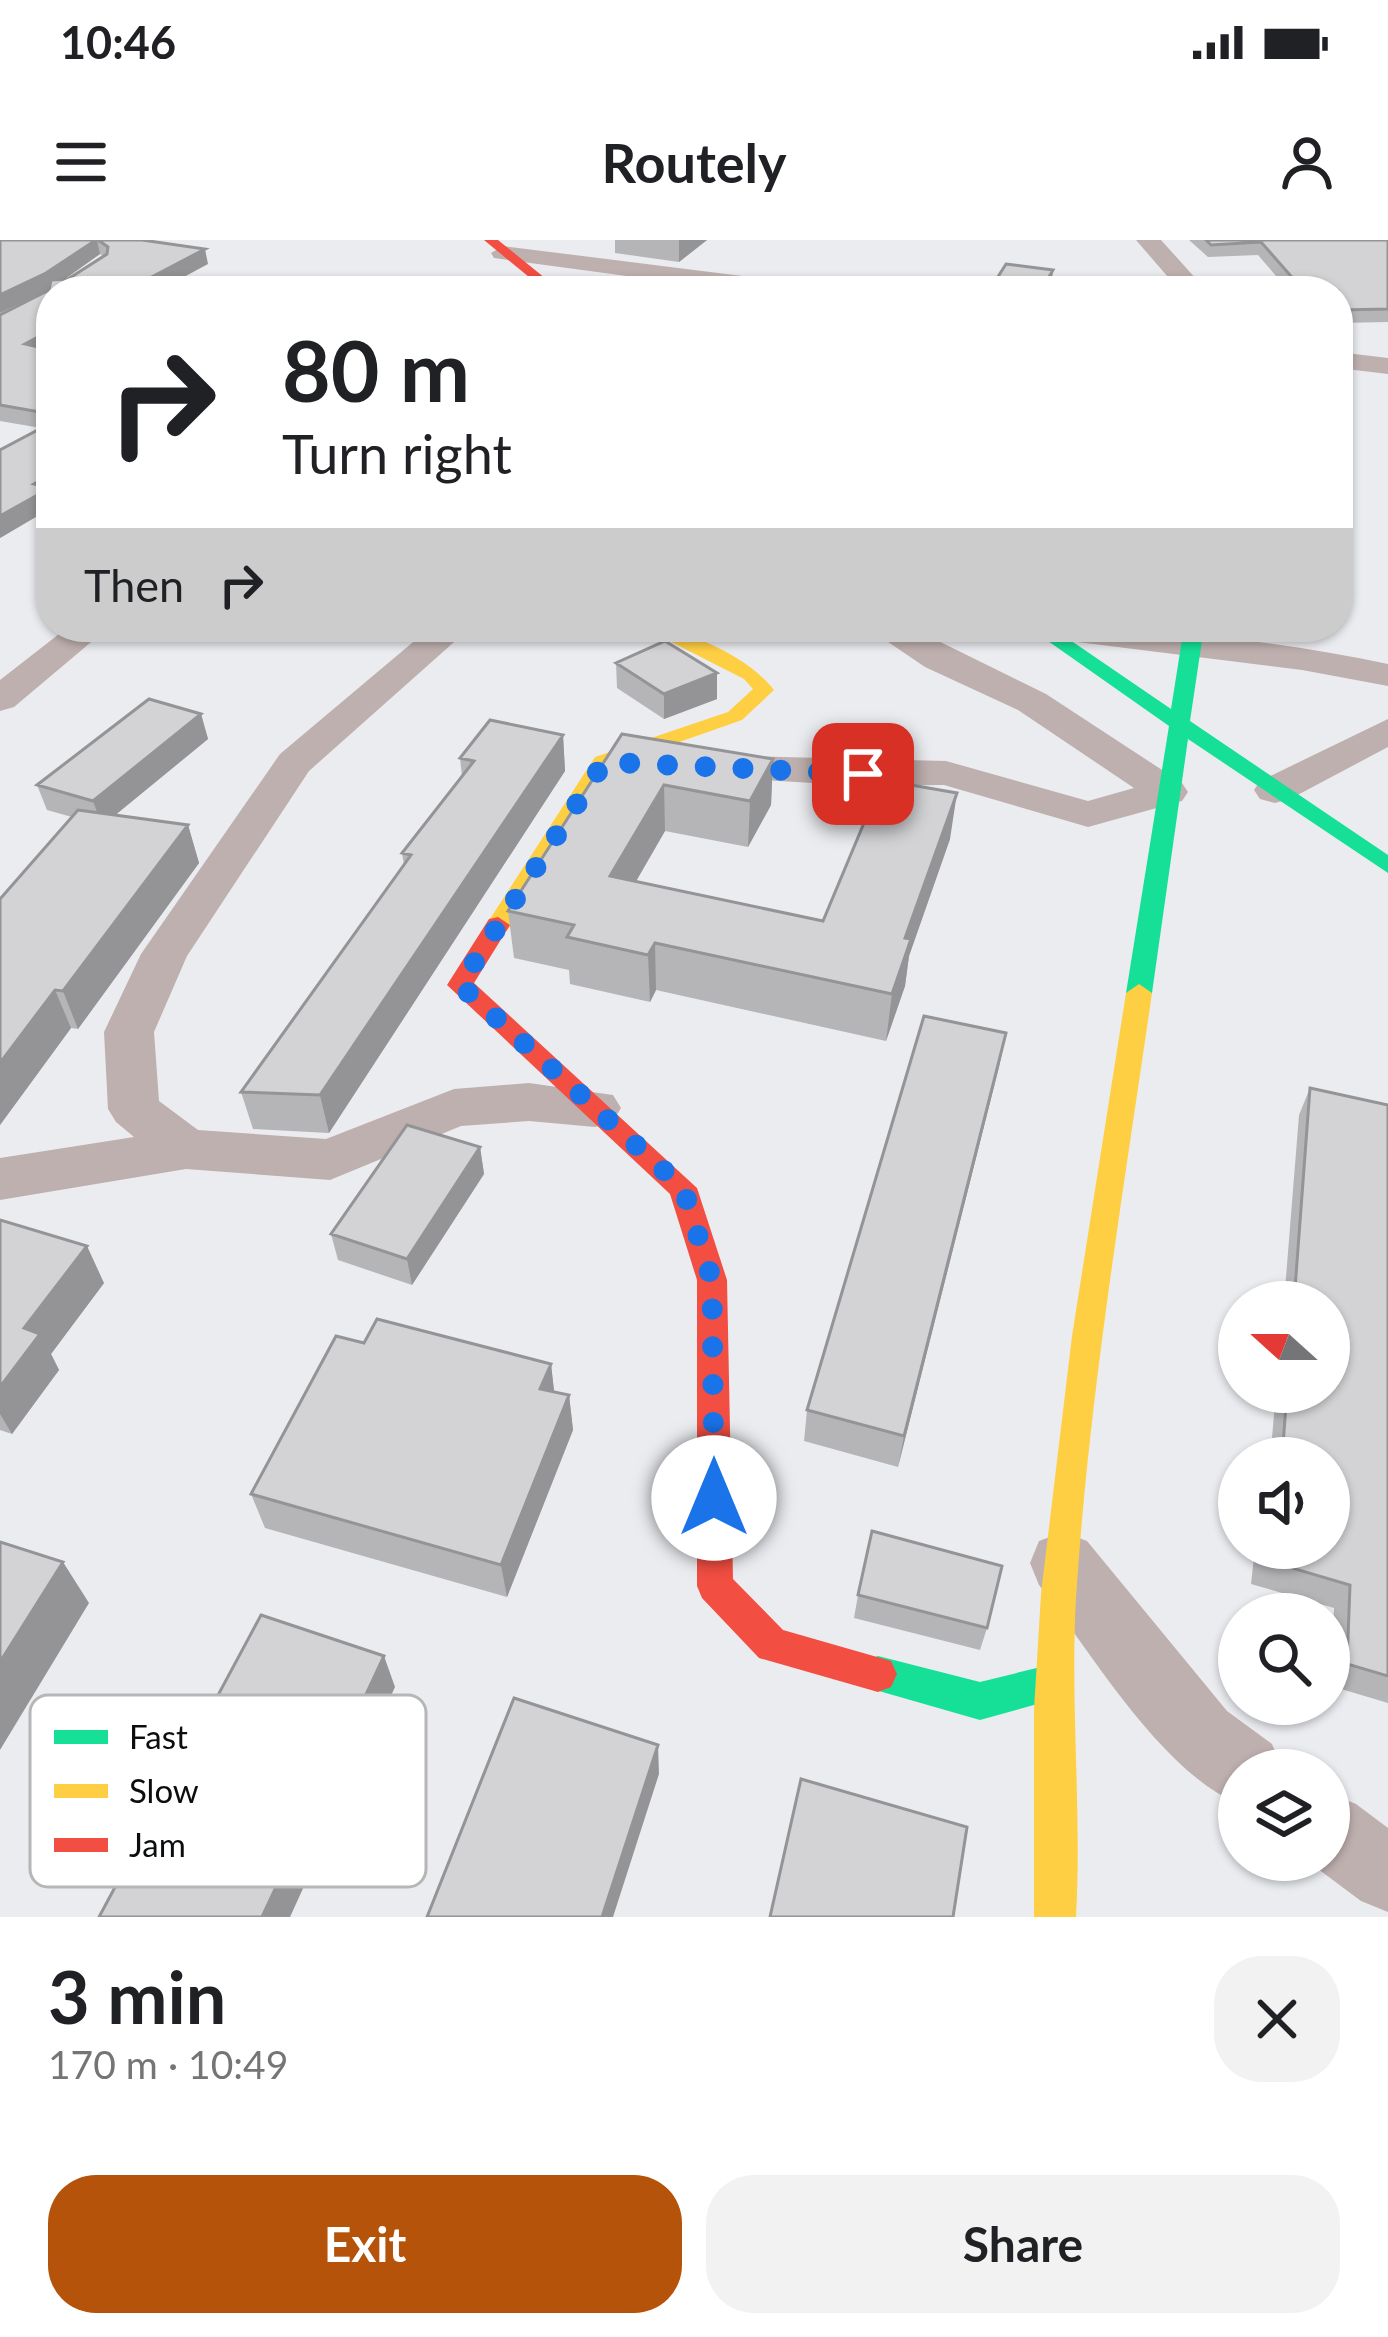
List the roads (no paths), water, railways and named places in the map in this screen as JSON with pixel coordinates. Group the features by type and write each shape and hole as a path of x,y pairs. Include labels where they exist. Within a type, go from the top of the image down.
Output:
{"street":[{"path":"1148,240 1180,276"},
{"path":"497,246 535,276"},
{"path":"497,246 697,276"},
{"path":"1353,362 1388,366"},
{"path":"0,699 72,642"},
{"path":"186,1149 134,1109 129,1032 164,954 293,763 435,642"},
{"path":"683,642 751,675 764,690 756,704 732,718 624,748 604,762 460,985 683,1188 712,1280 716,1586 772,1645 980,1701 1053,1683"},
{"path":"909,642 1032,702 1167,792"},
{"path":"1063,642 1388,866"},
{"path":"1055,1917 1060,1868 1053,1683 1078,1406 1192,642"},
{"path":"1214,642 1388,675"},
{"path":"1275,790 1388,731"},
{"path":"604,762 863,774 946,773 1088,814 1167,792"},
{"path":"0,1179 186,1149 330,1160 454,1108 529,1102 595,1108"},
{"path":"1063,1563 1201,1737 1218,1749"},
{"path":"1350,1846 1388,1874"}]}
